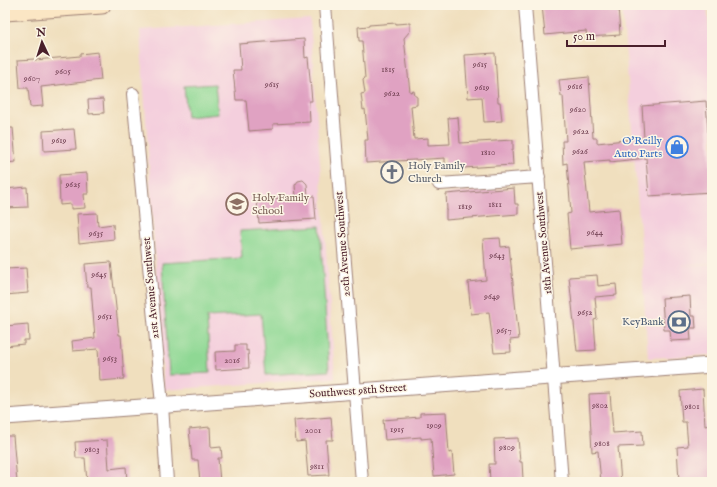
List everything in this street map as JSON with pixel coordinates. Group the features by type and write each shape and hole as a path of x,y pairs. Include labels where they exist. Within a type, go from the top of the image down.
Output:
{"main road":[{"path":"5,12 38,7 102,5"}],"street":[{"name":"20th Avenue Southwest","path":"325,5 362,482"},
{"name":"18th Avenue Southwest","path":"525,5 555,376 562,482"},
{"name":"21st Avenue Southwest","path":"133,94 162,405 167,482"},
{"path":"439,184 539,177"},
{"name":"Southwest 98th Street","path":"5,417 712,365"}],"shaded area":[{"path":"622,5 707,5 712,64 712,263 674,266 712,264 712,355 648,358 643,268"},
{"name":"Holy Family School","path":"310,19 335,378 164,390 140,30"}],"green space":[{"path":"215,84 218,114 187,117 184,86"},
{"path":"320,226 329,371 266,375 261,314 207,317 210,373 169,375 162,263 242,258 240,231"}],"building":[{"path":"542,5 618,5 620,35 587,37 586,31 545,35"},
{"path":"410,23 410,31 404,38 410,92 414,91 415,96 417,96 417,105 411,106 414,139 428,138 428,145 450,144 448,118 458,117 460,143 513,140 513,165 445,169 445,158 366,163 365,140 368,140 365,109 363,110 361,94 365,93 363,80 365,78 362,41 359,41 358,27"},
{"path":"304,39 305,58 308,57 312,101 309,101 310,122 273,124 273,129 249,131 246,100 236,100 233,70 241,70 239,44"},
{"path":"98,52 101,80 41,87 43,106 30,107 28,88 20,88 18,60 80,56 80,54"},
{"path":"495,53 498,102 500,102 502,121 484,122 482,97 468,98 465,55"},
{"path":"589,77 593,138 597,138 597,143 644,138 642,106 706,101 712,192 649,196 646,158 610,162 610,160 584,162 589,212 619,209 622,244 570,249 567,214 571,213 567,163 563,164 562,141 566,141 563,96 561,96 559,80"},
{"path":"103,99 104,113 89,114 88,100"},
{"path":"5,128 13,128 16,162 5,163"},
{"path":"74,129 76,149 44,151 43,131"},
{"path":"87,173 88,194 84,194 85,208 71,209 71,204 60,205 59,175"},
{"path":"303,180 307,184 308,196 314,196 316,219 259,223 257,200 296,197 295,185 298,181"},
{"path":"27,187 28,207 5,208 5,189"},
{"path":"514,188 515,204 518,204 518,214 446,220 446,194"},
{"path":"97,213 98,226 113,224 114,239 79,243 77,214"},
{"path":"500,238 501,247 509,246 519,339 510,340 511,352 494,353 489,312 471,314 468,282 486,280 483,239"},
{"path":"111,262 119,335 121,335 124,379 100,381 98,349 73,351 72,341 95,338 91,287 87,287 85,264"},
{"path":"26,268 28,293 5,295 5,269"},
{"path":"597,275 598,286 616,284 617,295 595,297 597,319 594,320 596,350 577,351 569,277"},
{"name":"KeyBank","path":"690,296 691,316 695,316 696,328 690,328 691,340 671,341 670,330 664,330 662,298"},
{"path":"28,324 29,340 24,340 24,344 5,346 5,326"},
{"path":"235,345 246,345 246,351 248,350 249,368 216,370 215,352 235,351"},
{"path":"703,389 705,426 712,425 712,482 679,482 677,447 688,446 686,422 682,422 680,391"},
{"path":"610,393 613,433 642,431 643,446 618,447 621,482 601,482 598,451 592,452 589,394"},
{"path":"446,412 449,453 452,452 454,474 434,476 431,438 421,439 421,437 385,440 383,420 420,417 420,413"},
{"path":"331,417 333,440 326,440 329,475 308,476 305,441 296,442 294,420"},
{"path":"210,427 211,448 221,447 222,458 218,458 220,482 200,482 198,460 192,460 189,429"},
{"path":"5,436 13,436 17,482 5,482"},
{"path":"518,438 523,479 490,481 489,464 495,464 494,439"},
{"path":"107,440 109,469 126,467 127,482 87,482 85,458 76,458 75,442"}],"place":[{"name":"O'Reilly Auto Parts","path":"677,147"},
{"name":"Holy Family Church","path":"392,172"},
{"name":"Holy Family School","path":"237,204"},
{"name":"KeyBank","path":"679,322"}]}
